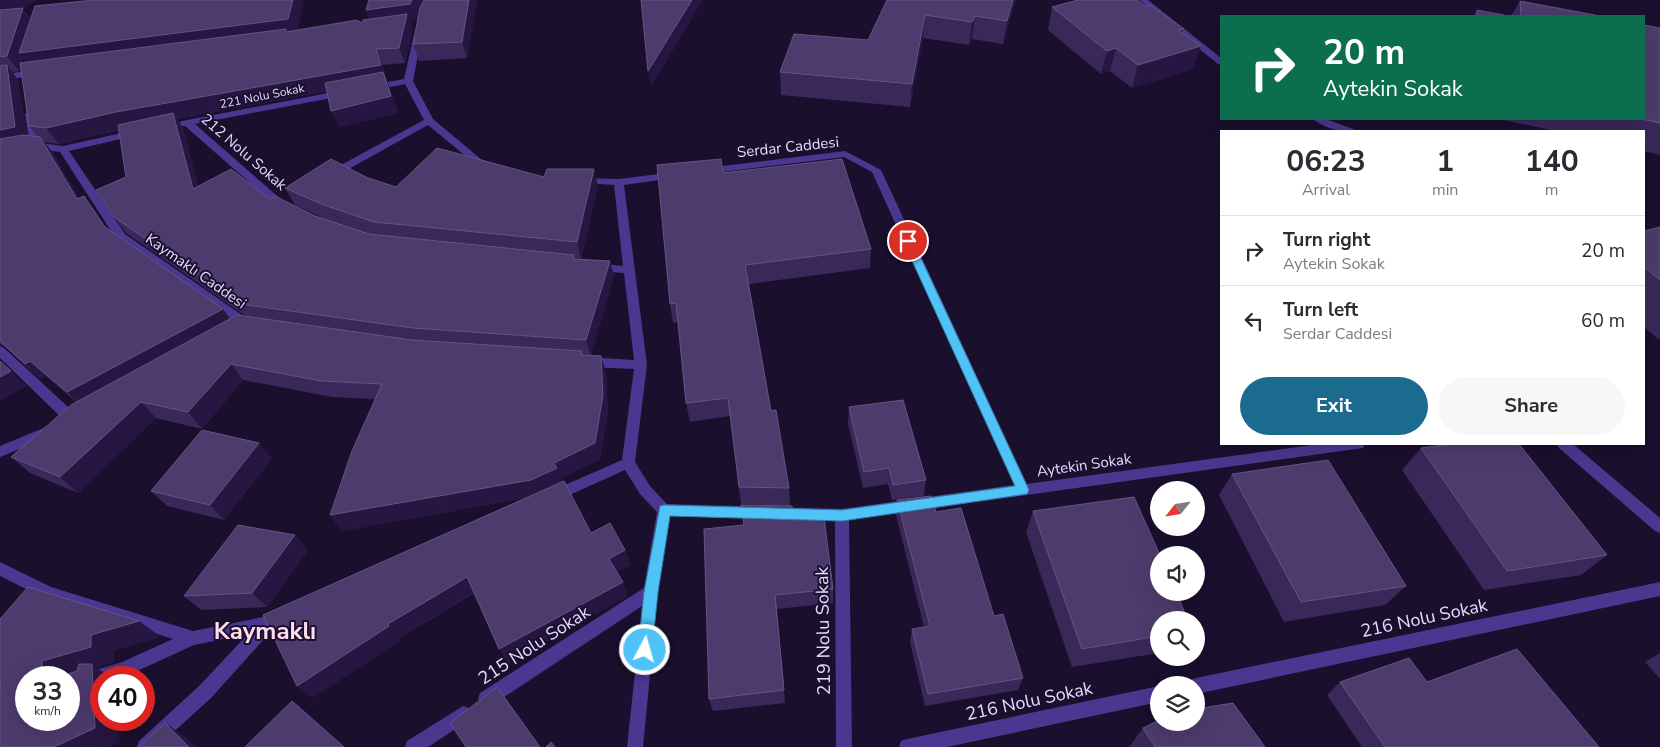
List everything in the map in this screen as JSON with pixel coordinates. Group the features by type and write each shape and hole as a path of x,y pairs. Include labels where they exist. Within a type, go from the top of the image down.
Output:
{"street":[{"path":"1144,0 1220,61"},
{"path":"420,24 408,80 429,121 495,174"},
{"path":"0,78 44,71"},
{"name":"221 Nolu Sokak","path":"169,126 408,80"},
{"path":"28,101 31,147 63,149 142,131"},
{"path":"1320,120 1350,130"},
{"path":"321,180 429,121"},
{"name":"212 Nolu Sokak","path":"187,123 296,211"},
{"name":"Kaymaklı Caddesi","path":"63,149 121,237 247,327"},
{"name":"Serdar Caddesi","path":"571,179 619,182 845,154 876,170 1023,490"},
{"path":"619,182 641,366 628,463 645,490 664,510 651,592 635,747"},
{"path":"582,266 630,270"},
{"path":"0,351 77,417 0,452"},
{"path":"574,361 641,366"},
{"name":"Aytekin Sokak","path":"664,510 842,516 1351,445"},
{"path":"1565,445 1660,526"},
{"path":"538,503 628,463"},
{"name":"219 Nolu Sokak","path":"842,516 844,747"},
{"path":"0,568 48,593 193,638"},
{"name":"216 Nolu Sokak","path":"1205,684 1660,589"},
{"name":"215 Nolu Sokak","path":"413,747 651,592"},
{"path":"80,683 124,669 193,638 269,623 296,611"},
{"path":"146,747 205,692 269,623"},
{"name":"216 Nolu Sokak","path":"907,747 1150,696"}],"building":[{"path":"94,0 293,0 288,19 19,53 35,6"},
{"path":"369,0 412,0 410,4 366,10"},
{"path":"424,0 469,0 462,42 413,44 420,8"},
{"path":"641,0 692,0 648,71"},
{"path":"887,0 1013,0 1007,21 975,16 972,22 925,15 912,84 780,72 794,34 868,40"},
{"path":"1078,0 1137,0 1145,6 1150,5 1184,29 1178,30 1201,46 1138,65 1116,48 1107,51 1052,7"},
{"path":"1520,1 1595,15 1521,15"},
{"path":"23,8 7,56 0,57 0,10"},
{"path":"1477,10 1504,15 1477,15"},
{"path":"407,14 399,48 376,49 381,65 116,112 46,128 29,126 20,63 286,29 286,32 357,20 362,23 363,20"},
{"path":"1645,25 1660,28 1660,123 1645,120"},
{"path":"7,65 15,127 0,130 0,66"},
{"path":"383,72 391,96 331,111 325,83"},
{"path":"173,113 193,189 231,169 270,199 275,196 315,216 369,234 574,255 573,259 610,261 586,340 413,328 240,304 114,217 96,190 126,177 118,125"},
{"path":"23,135 40,137 77,199 84,196 104,226 223,309 67,392 30,361 25,364 0,341 0,139"},
{"path":"437,148 544,177 547,169 594,169 577,242 374,222 324,205 285,188 331,159 368,178 396,187"},
{"path":"721,159 723,173 842,159 871,249 745,265 771,411 776,410 789,488 739,487 728,398 686,403 676,303 670,304 657,165"},
{"path":"1660,227 1660,280 1645,268 1645,231"},
{"path":"237,315 412,340 582,351 581,355 601,356 603,395 595,443 554,463 557,468 531,480 330,515 352,451 382,384 321,381 231,364 188,412 141,402 60,477 11,457 71,405"},
{"path":"0,361 11,371 0,377"},
{"path":"903,400 926,480 893,485 889,468 864,472 849,407"},
{"path":"202,430 259,443 210,505 151,491"},
{"path":"1442,445 1520,445 1607,555 1507,571 1421,448"},
{"path":"1328,460 1406,586 1301,602 1232,474"},
{"path":"564,481 591,533 610,523 625,550 609,559 623,582 499,649 467,577 388,624 389,626 297,686 263,615"},
{"path":"931,496 936,512 961,508 994,616 1003,614 1023,678 928,694 912,629 930,626 897,500"},
{"path":"1134,497 1156,546 1150,546 1150,601 1180,601 1184,611 1150,611 1150,638 1082,649 1033,511"},
{"path":"741,505 792,506 794,520 824,517 833,589 775,595 784,690 709,699 704,529 744,525"},
{"path":"238,525 295,535 252,593 184,596"},
{"path":"28,587 139,621 91,635 91,647 42,661 42,666 15,666 15,731 80,731 80,666 78,666 79,664 92,664 90,666 90,730 54,747 0,747 0,619"},
{"path":"1517,649 1599,747 1385,747 1340,682 1409,658 1427,682"},
{"path":"497,687 540,747 466,747 450,723"},
{"path":"292,701 344,747 245,747"},
{"path":"1233,703 1265,747 1155,747 1143,728 1150,724 1150,731 1205,731 1205,708"},
{"path":"165,723 189,747 139,747"},
{"path":"551,742 555,747 546,747"}],"district":[{"name":"Kaymaklı","path":"265,631"}],"route":[{"path":"645,650 651,592 664,510 842,516 1023,490 908,241"}]}
